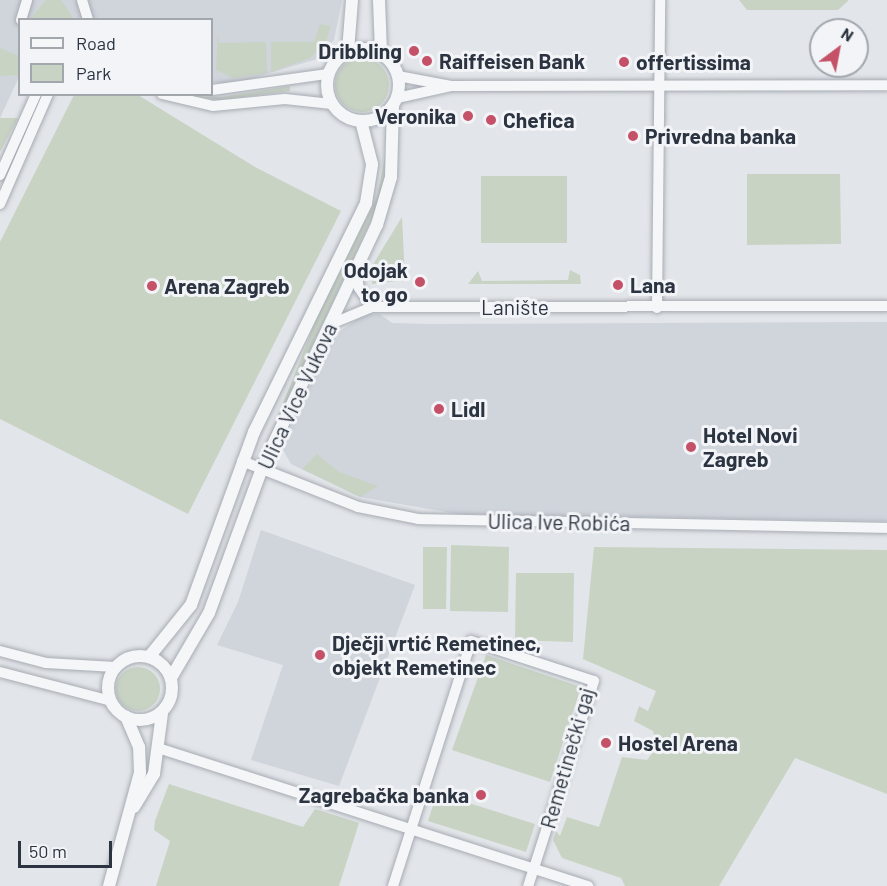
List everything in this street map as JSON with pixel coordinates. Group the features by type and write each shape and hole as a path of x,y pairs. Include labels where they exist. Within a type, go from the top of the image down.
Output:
{"street":[{"path":"82,0 87,18"},
{"path":"213,90 328,74 348,51 352,0"},
{"path":"379,0 381,53 398,76 395,103"},
{"path":"657,308 660,0"},
{"path":"22,18 26,1"},
{"path":"348,51 381,53"},
{"path":"328,74 332,104"},
{"path":"398,76 451,86 887,85"},
{"path":"170,96 213,106 285,99 332,104 361,121 395,103 451,86"},
{"path":"0,175 35,96"},
{"path":"0,204 47,96"},
{"name":"Ulica Vice Vukova","path":"171,678 209,613 262,468 356,270 388,193 395,103"},
{"name":"Ulica Vice Vukova","path":"149,657 176,629 194,599 242,461 369,193 371,157 361,121"},
{"path":"356,270 359,288 372,307"},
{"name":"Lanište","path":"331,324 372,307 887,306"},
{"name":"Ulica Ive Robića","path":"242,461 367,510 418,519 887,528"},
{"name":"Remetinečki gaj","path":"393,886 471,641 594,681 528,886"},
{"path":"0,651 46,663 116,667"},
{"path":"111,701 108,683 116,667 131,657 149,657 171,678 172,697 162,712 158,748 149,787 135,807"},
{"path":"0,674 111,701 126,717 140,757 135,807 109,886"},
{"path":"126,717 145,720 162,712"},
{"path":"158,748 588,886"}],"shaded area":[{"path":"0,0 342,0 334,40 317,59 233,84 213,82 213,18 18,18 18,79 0,118"},
{"path":"365,314 380,314 392,323 429,324 887,322 887,521 458,514 360,497 291,464 282,448 333,336"},
{"name":"Dječji vrtić Remetinec, objekt Remetinec","path":"261,530 415,585 339,786 251,760 283,665 217,645 238,602"}],"green space":[{"path":"46,0 61,0 73,18 31,18"},
{"path":"337,0 326,43 310,58 271,72 271,42 314,42 320,24 330,26"},
{"path":"739,0 848,1 838,10 747,10"},
{"path":"218,33 219,43 266,42 267,73 233,78 216,70"},
{"path":"0,48 18,56 18,75 0,76"},
{"path":"357,58 367,58 377,62 385,70 389,85 385,100 377,108 367,112 357,112 347,108 339,100 335,90 335,80 339,70 347,62"},
{"path":"290,86 290,91 220,100 188,96 222,97"},
{"name":"Arena Zagreb","path":"73,96 140,96 255,167 341,211 188,514 0,419 0,242"},
{"path":"0,118 18,118 0,152"},
{"path":"386,151 385,181 373,216 271,434 316,320 377,197"},
{"path":"747,174 840,174 841,244 747,245"},
{"path":"481,176 567,176 567,243 481,243"},
{"path":"402,217 405,280 372,284 372,266"},
{"path":"570,270 580,275 581,284 468,284 478,271 482,281 568,280"},
{"path":"317,454 339,472 378,486 360,497 302,469"},
{"path":"451,545 509,547 508,612 450,611"},
{"path":"423,547 447,547 446,609 423,609"},
{"path":"594,547 887,550 887,794 795,758 719,886 625,886 621,878 562,858 553,840 556,831 560,836 567,817 599,827 622,757 647,760 657,747 653,731 634,721 639,706 648,711 656,691 583,659"},
{"path":"516,573 574,573 573,642 515,640"},
{"path":"486,655 581,687 550,782 452,750"},
{"path":"138,667 153,674 160,689 153,704 138,711 123,704 116,689 123,674"},
{"path":"169,784 303,827 315,809 359,823 339,886 156,886 170,841 154,830 155,821"},
{"path":"437,793 535,824 526,852 428,821"}],"place":[{"name":"Dribbling","path":"414,51"},
{"name":"Raiffeisen Bank","path":"427,61"},
{"name":"offertissima","path":"624,62"},
{"name":"Veronika","path":"468,116"},
{"name":"Chefica","path":"491,120"},
{"name":"Privredna banka","path":"633,136"},
{"name":"Odojak to go","path":"420,282"},
{"name":"Lana","path":"618,285"},
{"name":"Arena Zagreb","path":"152,286"},
{"name":"Lidl","path":"439,409"},
{"name":"Hotel Novi Zagreb","path":"691,447"},
{"name":"Dječji vrtić Remetinec, objekt Remetinec","path":"320,655"},
{"name":"Hostel Arena","path":"606,743"},
{"name":"Zagrebačka banka","path":"481,795"}]}
